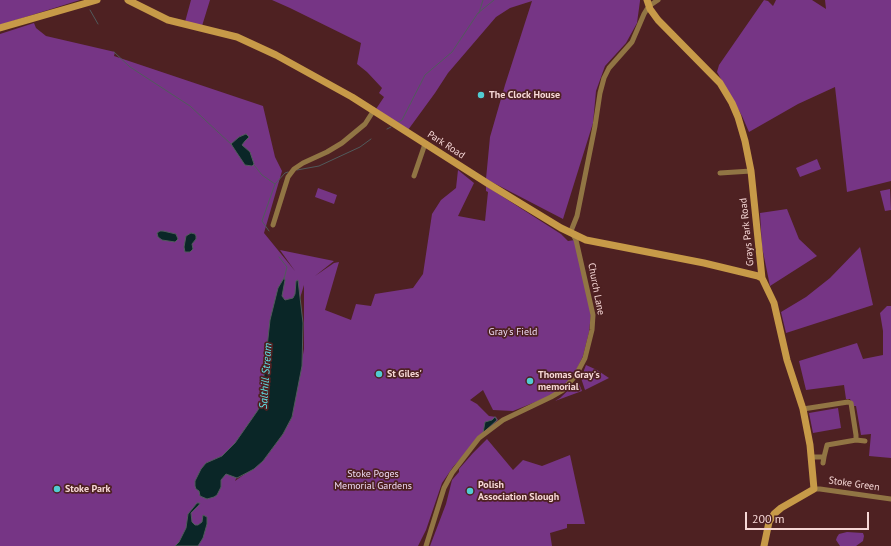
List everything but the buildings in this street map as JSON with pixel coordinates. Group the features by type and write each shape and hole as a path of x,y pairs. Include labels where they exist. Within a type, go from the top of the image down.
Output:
{"main road":[{"path":"0,28 97,0"},
{"name":"Park Road","path":"128,0 168,20 237,37 258,46 374,110 390,122 520,204 572,234 586,240 704,262 762,278"},
{"name":"Grays Park Road","path":"649,5 658,20 720,83 732,103 738,117 751,171 762,278 774,303 787,360 803,409 811,458 814,489"},
{"path":"764,546 769,522 774,514 781,508 814,489"}],"street":[{"path":"572,234 571,231 577,216 604,78 609,68 632,42 649,5 658,0"},
{"path":"273,224 288,177 294,169 342,143 365,124 374,110"},
{"path":"414,176 426,144"},
{"path":"720,173 751,171"},
{"name":"Church Lane","path":"426,546 444,488 452,473 479,438 503,420 551,398 564,390 576,375 585,358 594,315 576,240 572,234"},
{"path":"803,409 848,402 851,403 856,440"},
{"path":"823,463 827,445 856,440 865,441"},
{"path":"811,458 824,457"},
{"name":"Stoke Green","path":"814,489 891,499"}],"green space":[{"path":"0,0 80,0 0,25"},
{"path":"191,0 210,0 202,26 185,22"},
{"path":"272,0 640,1 637,23 626,43 605,66 596,91 593,123 563,219 486,179 490,137 532,1 510,8 496,17 448,73 408,130 376,109 384,97 379,93 382,88 357,64 361,43"},
{"path":"764,0 768,1 773,6 776,0 812,0 826,9 825,0 891,0 891,181 847,192 835,87 798,104 749,132 742,116 717,72 719,65"},
{"path":"34,23 36,28 46,36 115,52 114,56 263,106 275,157 282,171 264,233 295,271 280,250 334,261 315,276 334,263 339,262 325,310 351,320 356,304 371,306 375,294 413,288 423,274 432,214 441,200 456,188 458,170 474,183 458,216 485,221 488,192 486,191 486,186 561,234 568,241 575,240 591,314 589,332 583,356 573,377 553,395 513,411 493,410 483,390 470,400 477,404 489,416 496,417 498,420 453,467 442,483 426,530 418,546 0,546 0,34","holes":["304,285 304,349 292,417 283,434 263,461 235,481 267,407"]},
{"path":"817,159 821,169 800,177 796,168"},
{"path":"318,188 337,195 334,204 315,197"},
{"path":"890,189 891,210 885,211 880,191"},
{"path":"787,209 799,239 817,256 770,286 762,247 760,213"},
{"path":"860,247 873,305 786,333 781,312 806,297 830,278"},
{"path":"887,306 891,306 891,458 869,456 871,434 861,435 856,406 853,406 850,399 846,399 844,385 806,390 799,361 857,343 863,359 883,355 883,331 880,313"},
{"path":"586,365 609,378 585,390 581,378"},
{"path":"578,381 582,391 555,401 560,398"},
{"path":"838,408 841,428 813,433 809,413"},
{"path":"487,439 513,470 523,460 542,466 570,455 585,524 567,524 567,528 550,533 552,546 430,546 446,504 452,480 459,472 459,469"},
{"path":"847,532 863,533 863,541 856,546 840,546 836,540 837,537 839,534"}],"water":[{"path":"246,134 249,137 242,145 250,152 254,164 252,166 245,165 231,144 239,137"},
{"path":"163,231 176,234 178,239 175,242 162,240 158,237 157,233"},
{"path":"191,233 195,234 196,236 196,239 192,244 193,249 190,252 185,252 184,247 186,236"},
{"path":"284,278 285,280 282,296 285,300 293,298 295,294 296,281 298,280 303,323 302,366 292,417 283,434 263,461 254,469 237,478 226,474 221,480 221,487 217,495 207,499 200,496 199,491 195,486 195,481 201,469 206,463 222,456 235,443 258,410 261,402 270,320 278,288"},
{"path":"495,417 497,420 483,433 485,422 492,420"},
{"path":"197,503 200,503 191,513 192,522 195,525 198,525 202,522 203,515 207,517 207,524 203,538 198,546 175,546 179,542 186,528 188,514"}],"waterway":[{"name":"Salthill Stream","path":"479,13 483,0"},
{"name":"Salthill Stream","path":"398,122 402,120 425,75 452,52 478,13 494,0"},
{"path":"90,10 98,24"},
{"path":"114,52 130,67 190,106 232,145"},
{"name":"Salthill Stream","path":"387,129 391,127"},
{"name":"Salthill Stream","path":"297,170 319,166 360,147 371,139"},
{"path":"254,165 262,175 275,184"},
{"name":"Salthill Stream","path":"269,231 262,221 275,184 285,173 288,172"},
{"name":"Salthill Stream","path":"279,257 287,267 284,279"}],"place":[{"name":"The Clock House","path":"481,95"},
{"name":"St Giles'","path":"379,374"},
{"name":"Thomas Gray's memorial","path":"530,381"},
{"name":"Stoke Park","path":"57,489"},
{"name":"Polish Association Slough","path":"470,491"}],"park label":[{"name":"Gray's Field","path":"513,332"},
{"name":"Stoke Poges Memorial Gardens","path":"373,480"}]}
